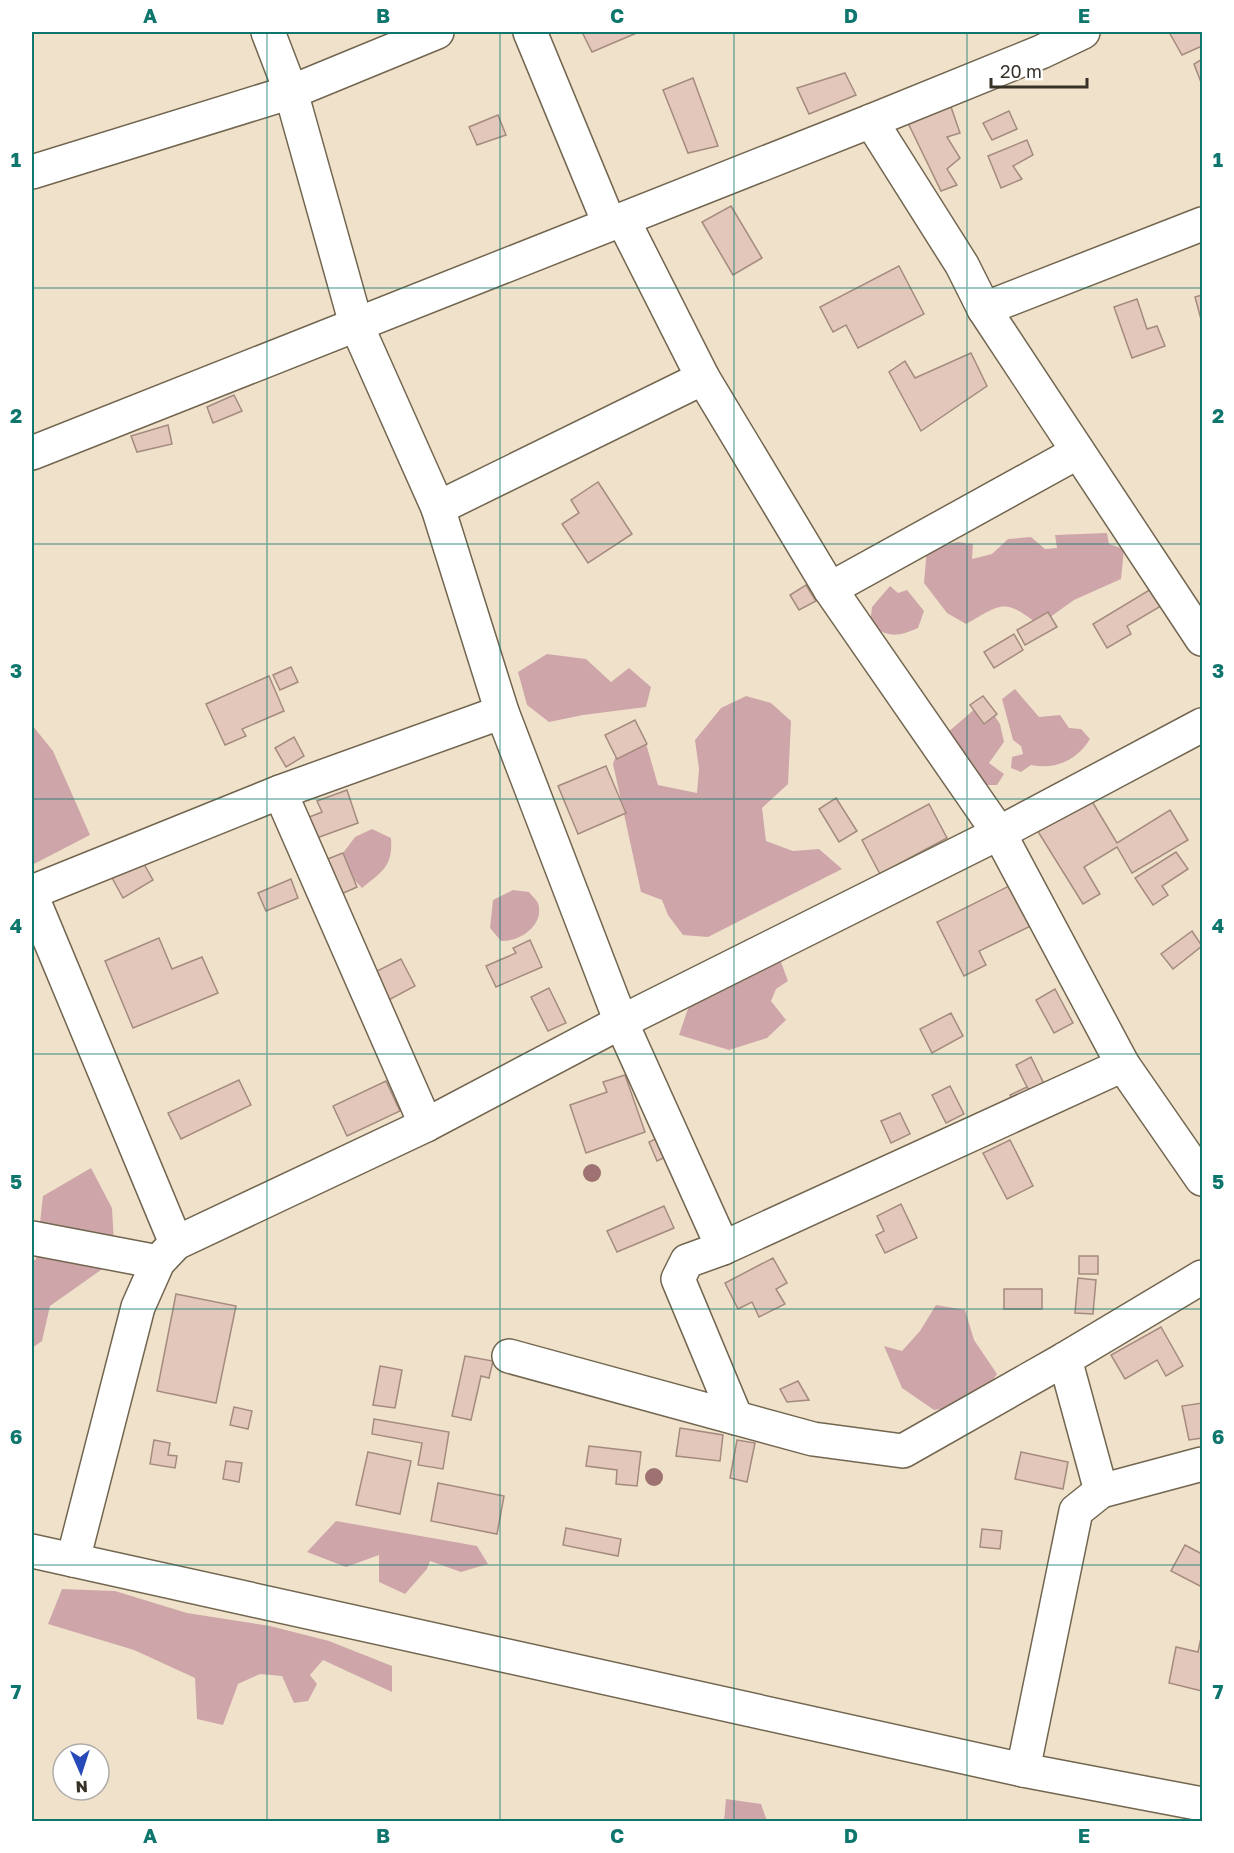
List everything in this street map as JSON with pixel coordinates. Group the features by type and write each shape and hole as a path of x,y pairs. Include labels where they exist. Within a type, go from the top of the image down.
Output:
{"street":[{"path":"268,32 291,92 356,324 438,508 501,712 621,1022 723,1248"},
{"path":"32,172 291,92 437,32"},
{"path":"530,32 616,222 703,378 830,589 999,833 1123,1065 1203,1179"},
{"path":"32,453 871,121 1037,42 1083,32"},
{"path":"871,121 962,265 984,309 1203,639"},
{"path":"984,309 1203,224"},
{"path":"438,508 703,378"},
{"path":"830,589 1078,452"},
{"path":"32,892 280,792 501,712"},
{"path":"32,1238 167,1252 426,1125 621,1022 999,833 1203,725"},
{"path":"280,792 426,1125"},
{"path":"32,897 167,1252 138,1307 73,1560"},
{"path":"736,1418 678,1279 687,1262 723,1248 1123,1065"},
{"path":"509,1356 813,1439 903,1450 1065,1359 1203,1277"},
{"path":"1065,1359 1101,1491"},
{"path":"1023,1770 1076,1511 1101,1491 1203,1464"},
{"path":"32,1551 1023,1770 1203,1804"}],"shaded area":[{"path":"1107,533 1109,544 1124,549 1121,579 1074,600 1039,625 1018,610 1003,606 966,624 947,613 924,583 927,548 958,542 973,544 972,559 992,554 1008,539 1031,537 1045,549 1057,548 1055,535"},
{"path":"890,586 898,593 907,590 924,611 918,628 893,635 882,632 870,624 872,607"},
{"path":"547,654 586,659 611,682 629,668 651,687 646,707 549,722 527,705 518,672"},
{"path":"1015,689 1039,717 1060,715 1069,728 1081,729 1090,739 1079,753 1057,765 1031,765 1021,772 1011,768 1012,757 1023,754 1021,746 1013,740 1002,699"},
{"path":"746,696 771,703 791,721 788,784 762,808 766,841 793,851 819,849 842,869 708,937 683,935 668,915 662,900 641,892 613,764 620,742 645,740 658,785 697,793 699,769 695,740 721,708"},
{"path":"976,708 990,709 1000,724 1004,742 989,763 1004,774 997,785 967,785 947,733"},
{"path":"32,725 53,751 90,835 32,865"},
{"path":"372,829 391,838 390,855 381,872 362,888 349,874 343,853 355,837"},
{"path":"513,890 529,892 538,903 538,918 529,931 523,935 516,939 501,941 490,928 493,900"},
{"path":"772,938 788,981 776,989 771,1001 786,1020 767,1038 729,1050 679,1035 703,965 747,939"},
{"path":"91,1168 112,1208 115,1260 50,1306 42,1341 32,1348 32,1262 36,1259 43,1196"},
{"path":"936,1305 965,1310 974,1340 997,1374 975,1404 934,1410 902,1388 884,1346 902,1351 920,1331"},
{"path":"336,1521 477,1546 488,1564 461,1572 430,1561 427,1569 405,1594 379,1582 379,1555 346,1567 307,1552"},
{"path":"62,1589 115,1591 187,1613 270,1626 329,1641 392,1666 392,1692 323,1660 310,1675 317,1684 308,1701 294,1703 282,1676 260,1674 238,1684 223,1725 197,1719 195,1678 134,1650 48,1624"},
{"path":"726,1799 761,1804 767,1821 724,1821"}],"building":[{"path":"582,32 639,32 592,52"},
{"path":"1169,32 1202,32 1202,46 1182,55"},
{"path":"1202,59 1202,85 1194,64"},
{"path":"845,73 856,95 809,114 797,88"},
{"path":"693,78 718,146 688,153 663,90"},
{"path":"950,104 960,133 947,137 960,158 947,169 957,185 941,191 907,121"},
{"path":"1009,111 1017,129 992,140 983,123"},
{"path":"498,115 506,135 477,145 469,127"},
{"path":"1027,140 1033,155 1013,166 1022,179 1001,188 988,156"},
{"path":"731,206 762,258 733,275 702,222"},
{"path":"899,266 924,314 858,348 846,325 833,332 820,307"},
{"path":"1202,295 1202,323 1195,297"},
{"path":"1137,299 1147,329 1157,326 1165,346 1132,358 1114,307"},
{"path":"971,353 987,386 921,431 889,372 905,361 915,378"},
{"path":"234,395 242,411 213,423 207,407"},
{"path":"168,425 172,444 137,452 131,436"},
{"path":"598,482 632,534 588,563 562,524 579,513 571,500"},
{"path":"806,585 816,601 799,610 790,595"},
{"path":"1156,586 1166,603 1127,626 1131,634 1107,648 1093,624"},
{"path":"1048,612 1057,627 1025,645 1017,630"},
{"path":"1014,634 1023,650 994,668 984,652"},
{"path":"291,667 298,682 280,690 273,675"},
{"path":"269,676 284,711 242,729 246,736 225,745 206,704"},
{"path":"983,696 997,714 984,724 970,705"},
{"path":"635,720 647,744 617,759 605,735"},
{"path":"294,737 304,756 286,767 275,748"},
{"path":"606,766 626,813 578,834 558,786"},
{"path":"347,790 358,823 314,839 307,818 322,812 317,801"},
{"path":"836,798 857,831 839,842 819,809"},
{"path":"1090,798 1117,843 1170,810 1188,840 1132,873 1117,847 1084,867 1100,894 1083,904 1037,830"},
{"path":"929,804 947,838 880,874 862,840"},
{"path":"1176,852 1188,869 1162,886 1168,895 1153,905 1135,878"},
{"path":"343,853 357,887 339,895 325,860"},
{"path":"140,857 153,880 123,898 110,874"},
{"path":"291,879 298,898 266,911 258,893"},
{"path":"1021,880 1041,921 979,951 986,965 964,976 937,922"},
{"path":"1192,931 1202,946 1173,969 1161,954"},
{"path":"159,938 172,969 202,957 218,993 133,1028 105,961"},
{"path":"530,940 542,967 496,987 486,966 516,953 513,948"},
{"path":"401,959 415,986 385,1002 371,974"},
{"path":"549,988 566,1023 548,1031 531,997"},
{"path":"1055,989 1073,1023 1054,1033 1036,1000"},
{"path":"951,1013 963,1036 932,1053 920,1029"},
{"path":"1031,1057 1045,1086 1030,1093 1016,1065"},
{"path":"625,1075 645,1132 586,1153 570,1105 607,1092 603,1082"},
{"path":"239,1080 251,1105 181,1139 168,1113"},
{"path":"386,1081 400,1111 347,1136 333,1106"},
{"path":"950,1086 964,1114 946,1123 932,1095"},
{"path":"1027,1087 1034,1100 1018,1109 1010,1095"},
{"path":"900,1113 910,1134 891,1143 881,1121"},
{"path":"666,1134 675,1153 657,1161 649,1142"},
{"path":"1010,1140 1033,1186 1007,1199 983,1153"},
{"path":"901,1204 917,1238 885,1253 876,1235 884,1231 877,1216"},
{"path":"664,1206 674,1228 617,1252 607,1231"},
{"path":"1079,1256 1098,1256 1098,1274 1079,1274"},
{"path":"773,1258 787,1283 776,1289 785,1304 759,1317 752,1302 738,1309 725,1283"},
{"path":"1078,1278 1096,1280 1093,1314 1075,1313"},
{"path":"1004,1289 1042,1289 1042,1309 1004,1309"},
{"path":"176,1294 236,1306 216,1403 157,1391"},
{"path":"1161,1327 1183,1366 1166,1376 1157,1360 1125,1379 1111,1355"},
{"path":"465,1356 493,1361 489,1378 481,1376 471,1420 452,1416"},
{"path":"380,1366 402,1370 395,1408 373,1405"},
{"path":"798,1381 809,1400 787,1402 780,1389"},
{"path":"1202,1403 1202,1438 1189,1440 1182,1406"},
{"path":"234,1407 252,1411 248,1429 230,1425"},
{"path":"374,1419 449,1432 443,1469 418,1465 422,1443 372,1434"},
{"path":"680,1428 723,1435 720,1461 676,1456"},
{"path":"154,1440 170,1443 168,1455 177,1456 175,1468 150,1464"},
{"path":"737,1440 755,1443 747,1482 730,1478"},
{"path":"589,1446 641,1452 637,1486 616,1484 617,1470 586,1466"},
{"path":"368,1452 411,1461 400,1514 356,1505"},
{"path":"1021,1452 1068,1462 1063,1489 1015,1479"},
{"path":"226,1461 242,1463 239,1482 223,1479"},
{"path":"438,1483 504,1496 497,1534 431,1521"},
{"path":"566,1528 621,1539 618,1556 563,1545"},
{"path":"982,1529 1002,1531 1000,1549 980,1547"},
{"path":"1185,1545 1202,1554 1202,1587 1171,1571"},
{"path":"1202,1633 1202,1691 1169,1683 1176,1647 1198,1652"}]}
